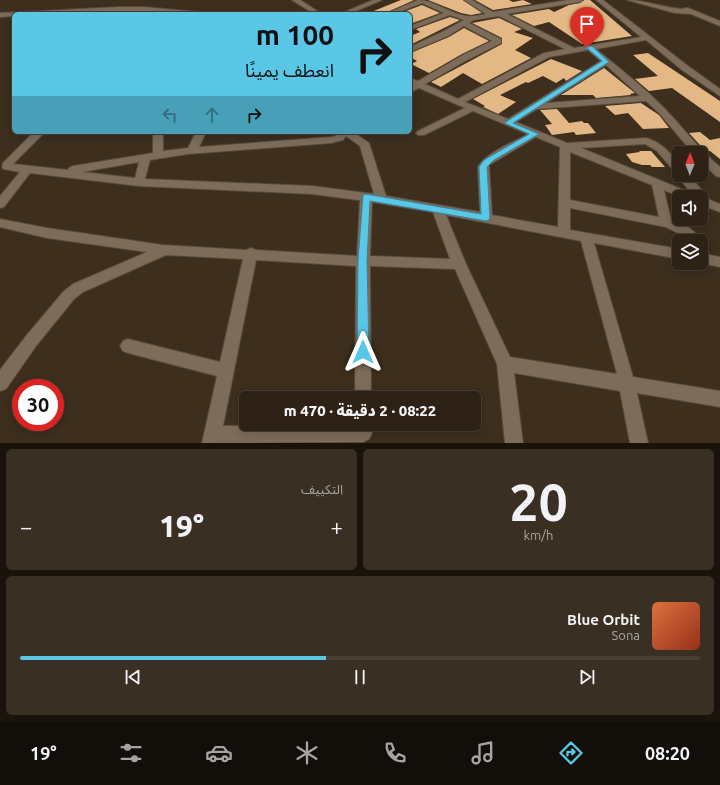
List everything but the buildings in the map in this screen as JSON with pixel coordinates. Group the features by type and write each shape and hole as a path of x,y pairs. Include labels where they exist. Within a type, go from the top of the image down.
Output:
{"street":[{"path":"295,0 316,12"},
{"path":"353,0 364,6"},
{"path":"348,12 379,0"},
{"path":"393,12 423,0 466,21 498,41 413,85"},
{"path":"469,1 481,0"},
{"path":"533,0 545,6"},
{"path":"412,49 445,34 466,21 491,14 580,0"},
{"path":"599,0 720,93"},
{"path":"630,0 681,12 694,12"},
{"path":"664,0 720,24"},
{"path":"469,1 491,14"},
{"path":"57,12 119,9 172,12"},
{"path":"412,28 449,13"},
{"path":"499,13 574,50"},
{"path":"0,15 12,14"},
{"path":"458,102 547,55 647,38"},
{"path":"590,48 623,75 662,111 693,146"},
{"path":"508,123 606,62"},
{"path":"704,82 720,80"},
{"path":"413,85 674,190"},
{"path":"536,106 648,98"},
{"path":"421,133 472,108"},
{"path":"38,134 7,165 9,168 139,182 312,190 381,199 672,253"},
{"path":"158,134 158,155"},
{"path":"192,151 201,134"},
{"path":"60,173 158,155 307,137 339,138 344,134"},
{"path":"350,134 365,145 381,199"},
{"path":"486,218 483,167 485,163 535,134"},
{"path":"565,146 646,141 659,147 672,162"},
{"path":"564,233 565,146"},
{"path":"139,182 145,158"},
{"path":"708,162 720,173"},
{"path":"0,204 27,170"},
{"path":"688,182 695,190"},
{"path":"657,183 666,223"},
{"path":"363,391 362,261 366,197"},
{"path":"564,203 666,223 680,227 689,234"},
{"path":"708,204 720,208"},
{"path":"438,209 459,264 505,364 514,443"},
{"path":"0,223 47,233 166,250 362,261 459,264"},
{"path":"586,237 627,383 639,443"},
{"path":"0,383 69,295 78,288 166,250"},
{"path":"251,254 211,439 363,433"},
{"path":"708,259 720,262"},
{"path":"128,346 226,371"},
{"path":"505,364 720,399"}],"route":[{"path":"363,352 362,261 366,197 486,218 482,173 485,163 535,134 508,123 606,62 590,48 587,48"}]}
